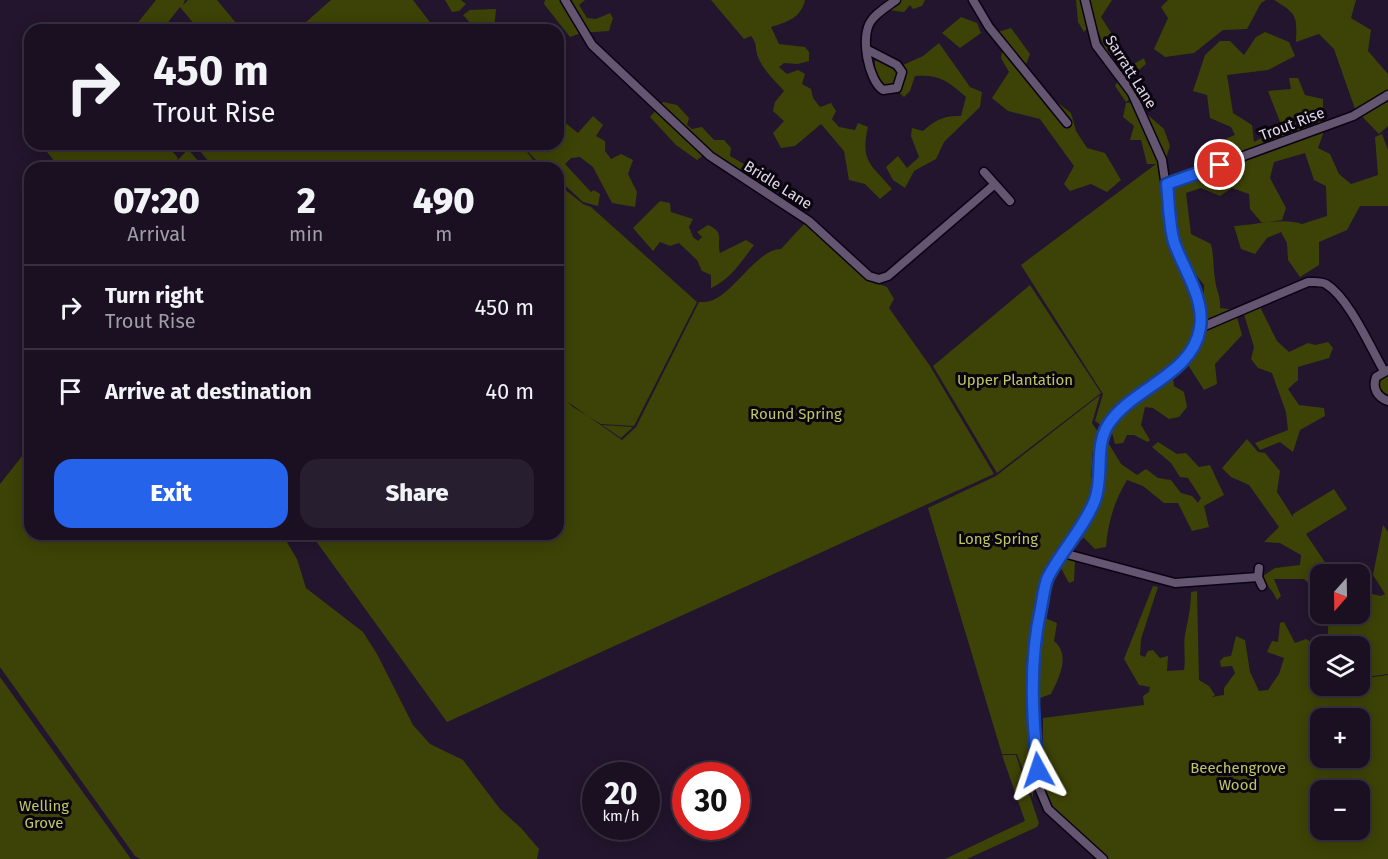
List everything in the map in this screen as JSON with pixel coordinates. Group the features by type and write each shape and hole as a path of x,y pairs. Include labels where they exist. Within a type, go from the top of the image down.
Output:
{"street":[{"name":"Bridle Lane","path":"565,0 592,45 710,156 809,221 869,276 879,279 888,276 995,184"},
{"path":"868,50 897,64 902,72 897,88 883,90 875,85 871,77 865,33 871,20 896,0"},
{"path":"973,0 989,27 1067,123"},
{"name":"Sarratt Lane","path":"1085,0 1096,45 1132,93 1155,140 1167,184 1174,241 1191,278 1200,314 1200,328"},
{"name":"Trout Rise","path":"1167,184 1353,116 1388,95"},
{"path":"984,172 1010,201"},
{"path":"1103,859 1048,809 1040,790 1032,660 1047,579 1082,525 1096,498 1098,453 1108,425 1127,403 1174,369 1193,348 1200,328 1308,282 1324,282 1334,290 1348,309 1386,370 1376,377 1374,387 1379,396 1388,400"},
{"path":"1063,553 1175,584 1259,572 1262,586"}],"green space":[{"path":"156,0 185,0 183,5 188,0 217,0 237,24 194,24 180,7 167,24 137,24"},
{"path":"331,0 413,0 431,24 304,24"},
{"path":"445,0 461,0 466,4 459,11 452,12"},
{"path":"545,0 585,0 579,5 587,18 596,19 610,13 613,18 609,31 581,33 570,37 564,29 564,24 560,24 544,4"},
{"path":"711,0 805,0 797,15 771,27 779,44 805,47 809,52 809,61 797,64 784,63 779,67 787,74 798,70 805,74 802,84 811,89 813,98 820,107 831,103 836,111 832,119 839,127 855,130 858,123 868,127 865,148 869,162 892,189 880,199 865,184 849,180 844,151 821,124 795,146 781,148 773,133 784,121 773,111 775,102 784,91 762,64 751,36 744,39"},
{"path":"899,0 925,0 922,6 913,9 910,5 904,12 889,10"},
{"path":"1076,0 1112,0 1101,17 1132,65 1144,58 1146,64 1129,78 1138,93 1126,102 1115,86 1121,74 1106,51 1094,21 1084,32 1078,22"},
{"path":"1168,0 1266,0 1261,3 1247,29 1223,30 1194,53 1165,57 1154,49 1168,18 1161,7"},
{"path":"1274,0 1356,0 1351,18 1371,30 1368,51 1388,74 1388,126 1379,134 1355,109 1334,49 1319,34 1296,42 1294,16"},
{"path":"496,9 495,24 471,24 463,15 470,10"},
{"path":"961,17 977,23 981,33 960,48 942,33"},
{"path":"1011,28 1030,54 1025,67 1050,97 1071,113 1076,131 1087,148 1105,153 1121,180 1107,192 1091,184 1070,191 1064,184 1074,166 1040,119 1008,111 992,98 1009,72 1001,58 1004,42 998,32"},
{"path":"1265,32 1289,42 1295,56 1268,70 1227,75 1233,113 1252,125 1254,142 1282,127 1268,91 1291,89 1289,78 1298,78 1305,95 1323,99 1323,134 1318,148 1330,154 1339,174 1351,184 1378,175 1375,137 1382,134 1388,150 1388,206 1360,206 1347,230 1319,242 1319,265 1300,277 1288,260 1287,243 1281,232 1267,238 1255,254 1241,249 1234,226 1262,223 1250,209 1249,194 1232,188 1220,196 1201,188 1186,193 1191,234 1211,244 1220,308 1235,310 1242,335 1215,364 1217,384 1204,390 1185,360 1203,321 1204,285 1187,263 1178,240 1171,189 1209,172 1201,149 1235,135 1231,127 1210,118 1207,95 1193,91 1205,55 1220,41 1230,41 1244,55 1256,37","holes":["1305,153 1314,180 1326,186 1327,216 1302,224 1287,221 1268,222 1282,220 1286,208 1270,178 1274,162"]},
{"path":"939,43 970,87 982,92 980,107 944,142 936,159 914,171 905,188 893,180 886,167 898,156 907,168 919,157 911,136 912,128 923,131 940,119 961,116 966,97 948,83 931,76 915,76 910,91 904,97 897,90 905,73 903,65 923,56"},
{"path":"880,59 897,71 898,75 891,86 886,86 878,78 875,61"},
{"path":"663,102 677,105 689,118 687,125 692,129 702,127 714,140 724,140 731,148 730,156 761,174 769,187 754,189 709,151 697,160 676,145 650,117"},
{"path":"1133,102 1164,129 1170,146 1165,161 1171,243 1187,280 1196,314 1195,327 1188,346 1172,368 1174,386 1184,392 1187,407 1179,417 1169,419 1153,408 1145,407 1141,425 1150,440 1148,442 1134,435 1127,435 1123,443 1115,444 1109,422 1125,400 1102,426 1095,421 1103,394 1021,265 1156,164 1147,164 1141,140 1130,140 1134,126 1123,117 1126,103"},
{"path":"593,116 603,125 596,136 605,141 605,151 611,159 621,154 633,160 628,174 637,192 635,207 612,203 593,167 580,157 571,158 565,164 591,192 594,190 600,194 598,206 583,202 564,185 564,162 538,162 527,150 564,150 564,122 578,133"},
{"path":"45,150 173,150 178,158 177,161 189,150 199,162 55,162"},
{"path":"199,150 526,150 535,162 209,162"},
{"path":"564,189 583,204 591,207 697,302 634,426 601,424 573,407 564,399"},
{"path":"660,201 670,203 671,212 693,219 689,227 693,237 698,241 702,237 697,232 708,225 714,228 719,234 720,253 746,240 754,245 730,275 711,288 711,275 702,271 697,260 679,243 670,246 660,242 653,251 633,228"},
{"name":"Round Spring","path":"805,223 809,223 825,241 844,249 848,263 858,272 865,270 877,276 879,284 887,287 894,299 889,308 930,366 994,474 447,722 316,541 564,540 564,399 622,440 636,427 699,302 711,301 721,295 764,255 781,249"},
{"name":"Upper Plantation","path":"1030,285 1101,393 997,473 933,366"},
{"path":"1257,301 1277,341 1289,352 1308,343 1315,345 1328,342 1333,348 1329,358 1298,367 1298,380 1288,389 1299,405 1324,408 1325,416 1300,430 1293,452 1280,442 1260,450 1255,443 1288,430 1286,412 1272,373 1258,368 1251,359 1254,347 1242,308"},
{"path":"1388,372 1388,400 1377,388 1378,381"},
{"path":"1100,395 1092,423 1098,432 1094,454 1094,471 1095,452 1109,444 1121,464 1137,475 1146,469 1158,478 1171,480 1181,493 1192,496 1198,503 1201,498 1188,478 1180,477 1171,463 1152,447 1158,442 1177,454 1186,453 1199,467 1210,465 1224,495 1204,506 1209,527 1192,531 1178,503 1164,503 1143,486 1127,480 1112,512 1106,547 1095,549 1084,538 1073,542 1068,551 1075,560 1074,581 1069,583 1055,557 1083,517 1090,492 1080,516 1047,566 1033,613 1057,623 1054,641 1062,653 1063,660 1060,674 1051,694 1029,702 1029,713 1041,717 1043,768 1043,718 1144,705 1143,696 1149,692 1150,687 1139,685 1124,659 1153,586 1158,587 1141,639 1140,655 1145,657 1148,651 1153,650 1160,658 1168,656 1167,671 1184,670 1184,639 1191,592 1197,591 1199,680 1209,686 1215,695 1212,697 1224,695 1224,688 1235,673 1232,666 1221,667 1220,661 1224,657 1231,656 1236,636 1245,640 1250,672 1259,691 1268,690 1279,674 1284,658 1267,652 1272,641 1278,642 1280,623 1284,622 1295,643 1306,639 1310,641 1310,696 1370,696 1370,677 1388,675 1388,859 1102,859 1063,821 1056,811 1049,799 1043,774 1033,775 1033,798 1017,754 1002,754 928,508 996,476"},
{"path":"602,425 633,427 621,438"},
{"path":"1247,439 1258,452 1265,453 1280,471 1277,492 1293,517 1293,514 1334,489 1347,509 1306,534 1326,564 1310,564 1310,584 1304,579 1274,579 1281,596 1277,600 1263,576 1275,568 1300,565 1301,555 1280,543 1264,542 1279,527 1249,485 1231,477 1222,468"},
{"path":"24,454 24,540 286,540 297,559 306,588 363,632 377,654 413,725 430,744 463,760 500,809 539,849 537,859 140,859 135,856 0,667 0,484"},
{"path":"1383,525 1388,532 1388,674 1370,676 1370,636 1328,636 1328,624 1370,624 1370,592 1381,596 1385,594 1373,575"},
{"name":"Welling Grove","path":"0,677 131,859 0,859"},
{"path":"1002,755 1016,755 1039,823 1037,827 967,859 945,859 1025,821"}],"route":[{"path":"1038,770 1032,660 1047,579 1082,525 1096,498 1098,453 1108,425 1127,403 1174,369 1193,348 1200,328 1200,314 1191,278 1174,241 1167,184 1220,165"}],"park label":[{"name":"Long Spring","path":"998,539"},
{"name":"Beechengrove Wood","path":"1238,776"}]}
